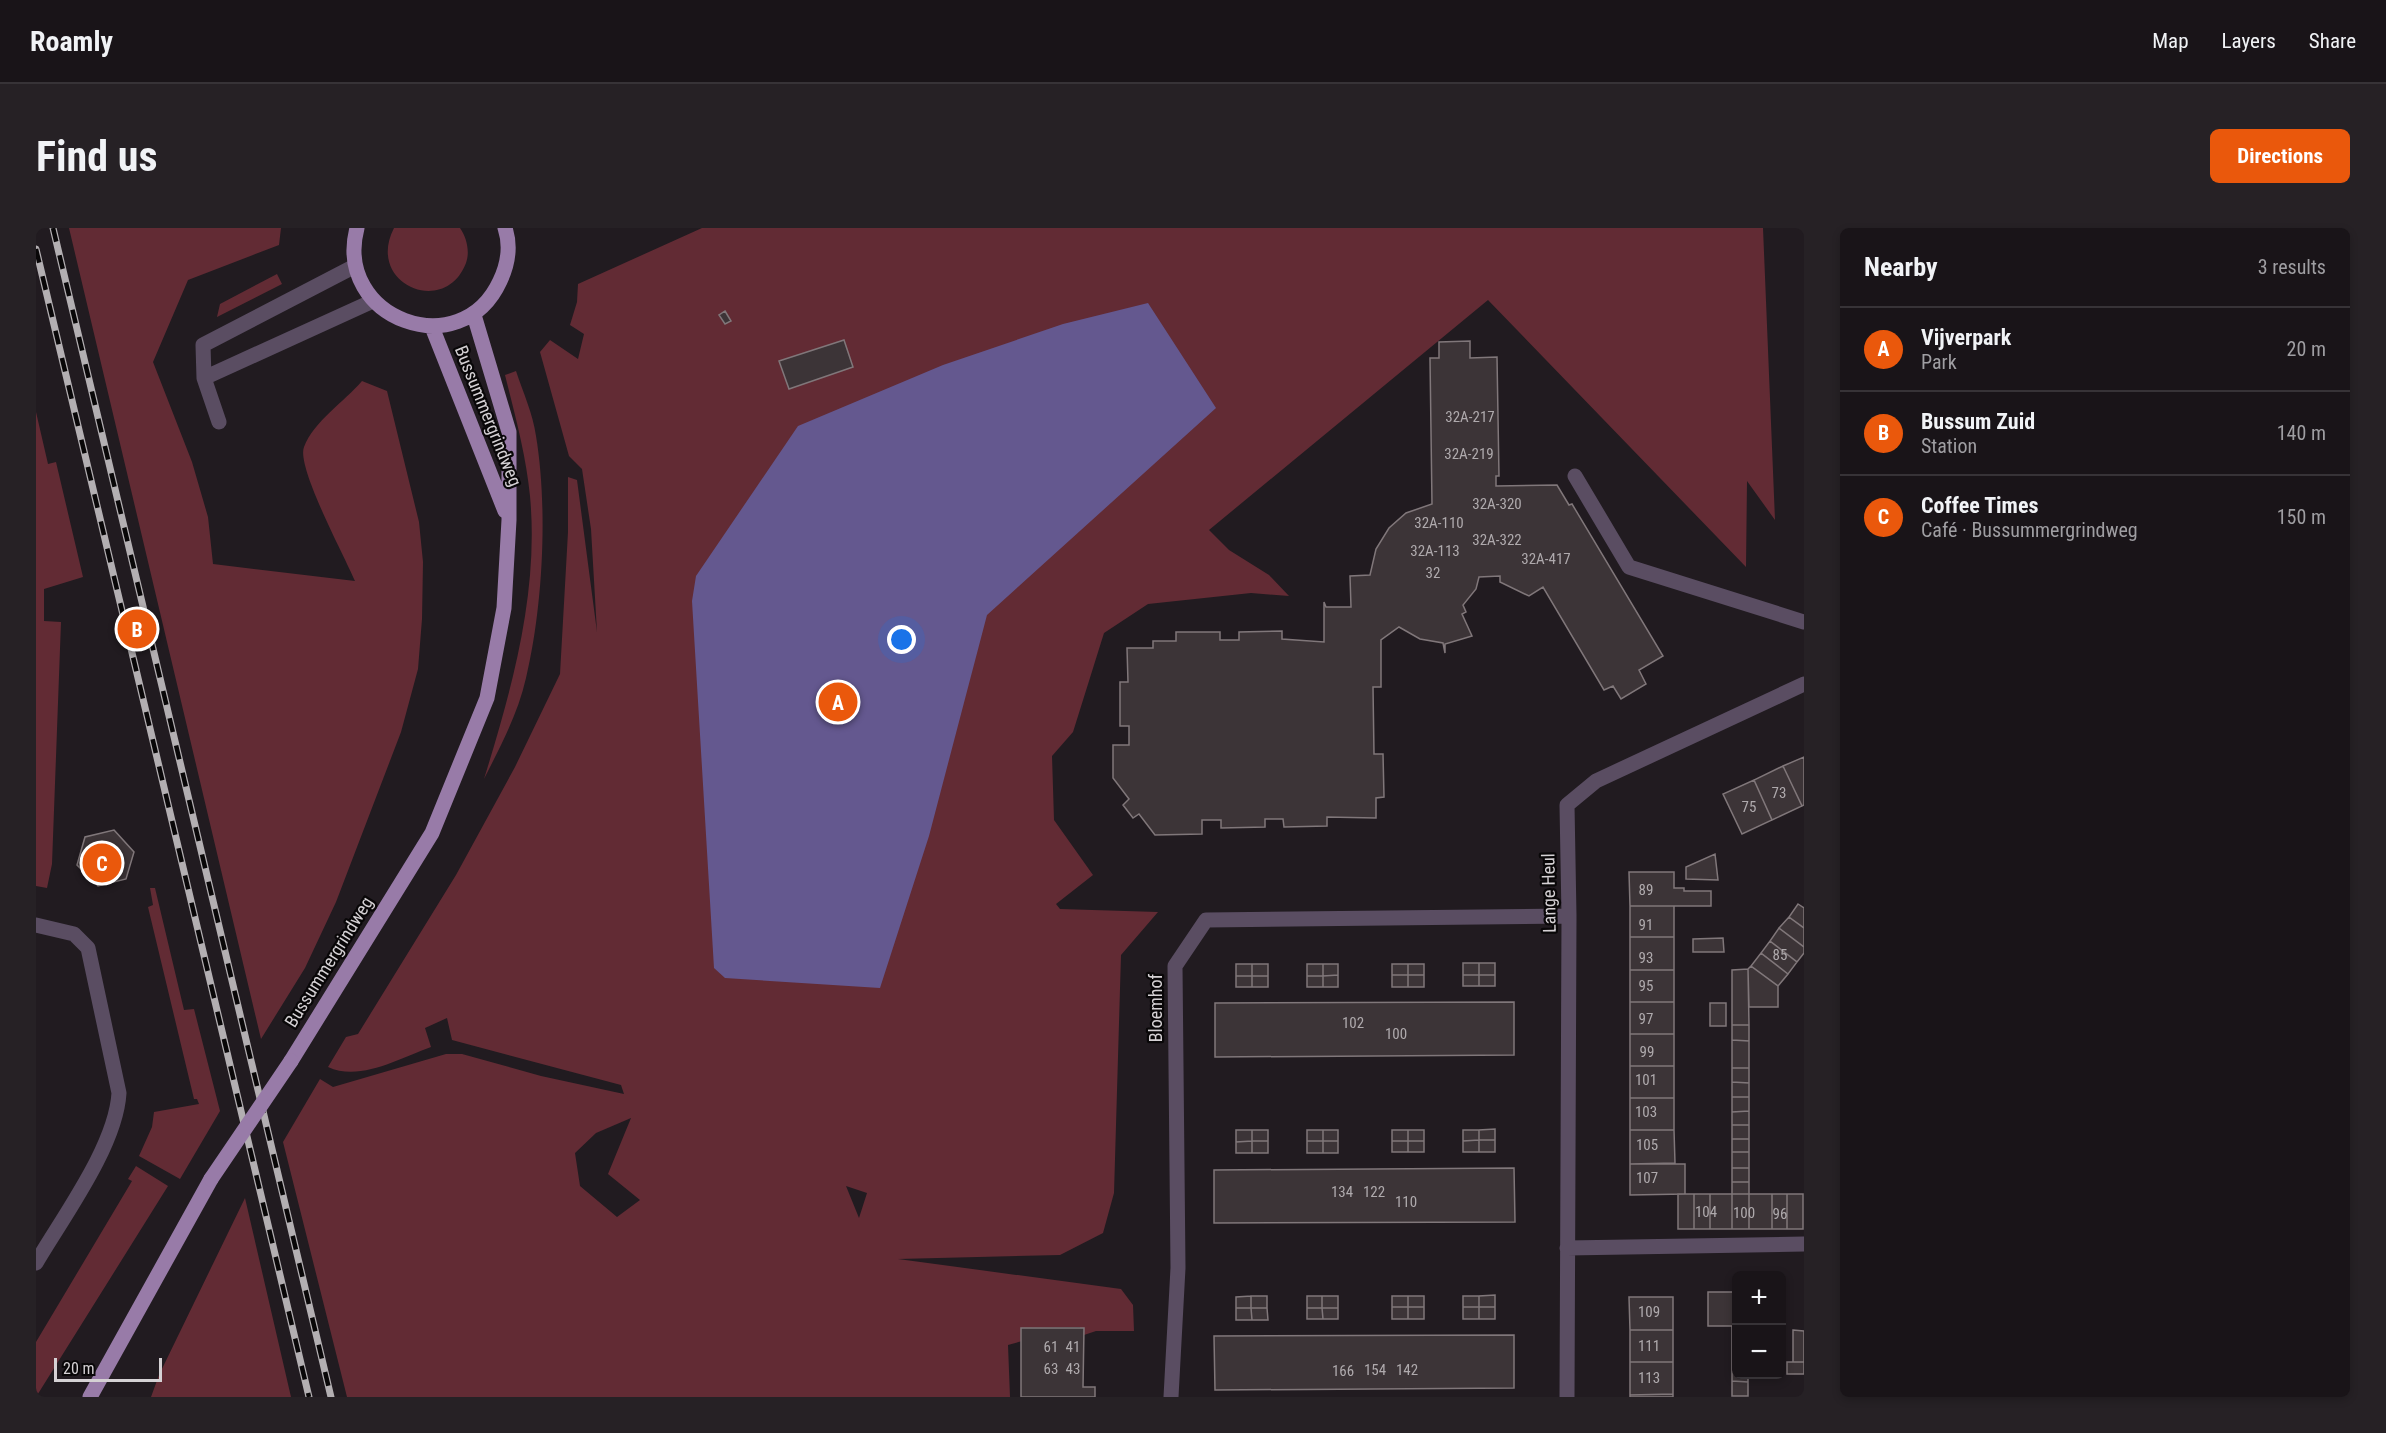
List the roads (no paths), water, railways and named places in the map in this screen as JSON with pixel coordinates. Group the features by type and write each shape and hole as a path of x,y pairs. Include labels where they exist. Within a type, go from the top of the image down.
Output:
{"main road":[{"path":"357,228 354,241 355,266 362,285 373,301 400,320 432,327 454,324 474,315 494,294 507,268 509,240 505,228"},
{"name":"Bussummergrindweg","path":"92,1395 211,1179 291,1061 432,833 488,698 504,608 509,520 509,432 474,315"},
{"name":"Bussummergrindweg","path":"432,327 509,520"}],"street":[{"path":"219,422 204,378 203,345 355,266"},
{"path":"204,378 373,301"},
{"path":"1575,476 1629,567 1804,622"},
{"name":"Lange Heul","path":"1567,1397 1569,916 1567,805 1596,781 1804,684"},
{"name":"Bloemhof","path":"1171,1397 1178,1268 1175,966 1206,920 1569,916"},
{"path":"36,925 74,934 88,948 119,1093 118,1109 105,1143 36,1263"},
{"path":"1567,1248 1804,1244"}],"railway":[{"path":"53,228 331,1397"},
{"path":"36,249 309,1397"}],"place":[{"name":"Bussum Zuid","path":"137,629"},
{"name":"Vijverpark","path":"838,702"},
{"name":"Coffee Times","path":"102,863"}]}
